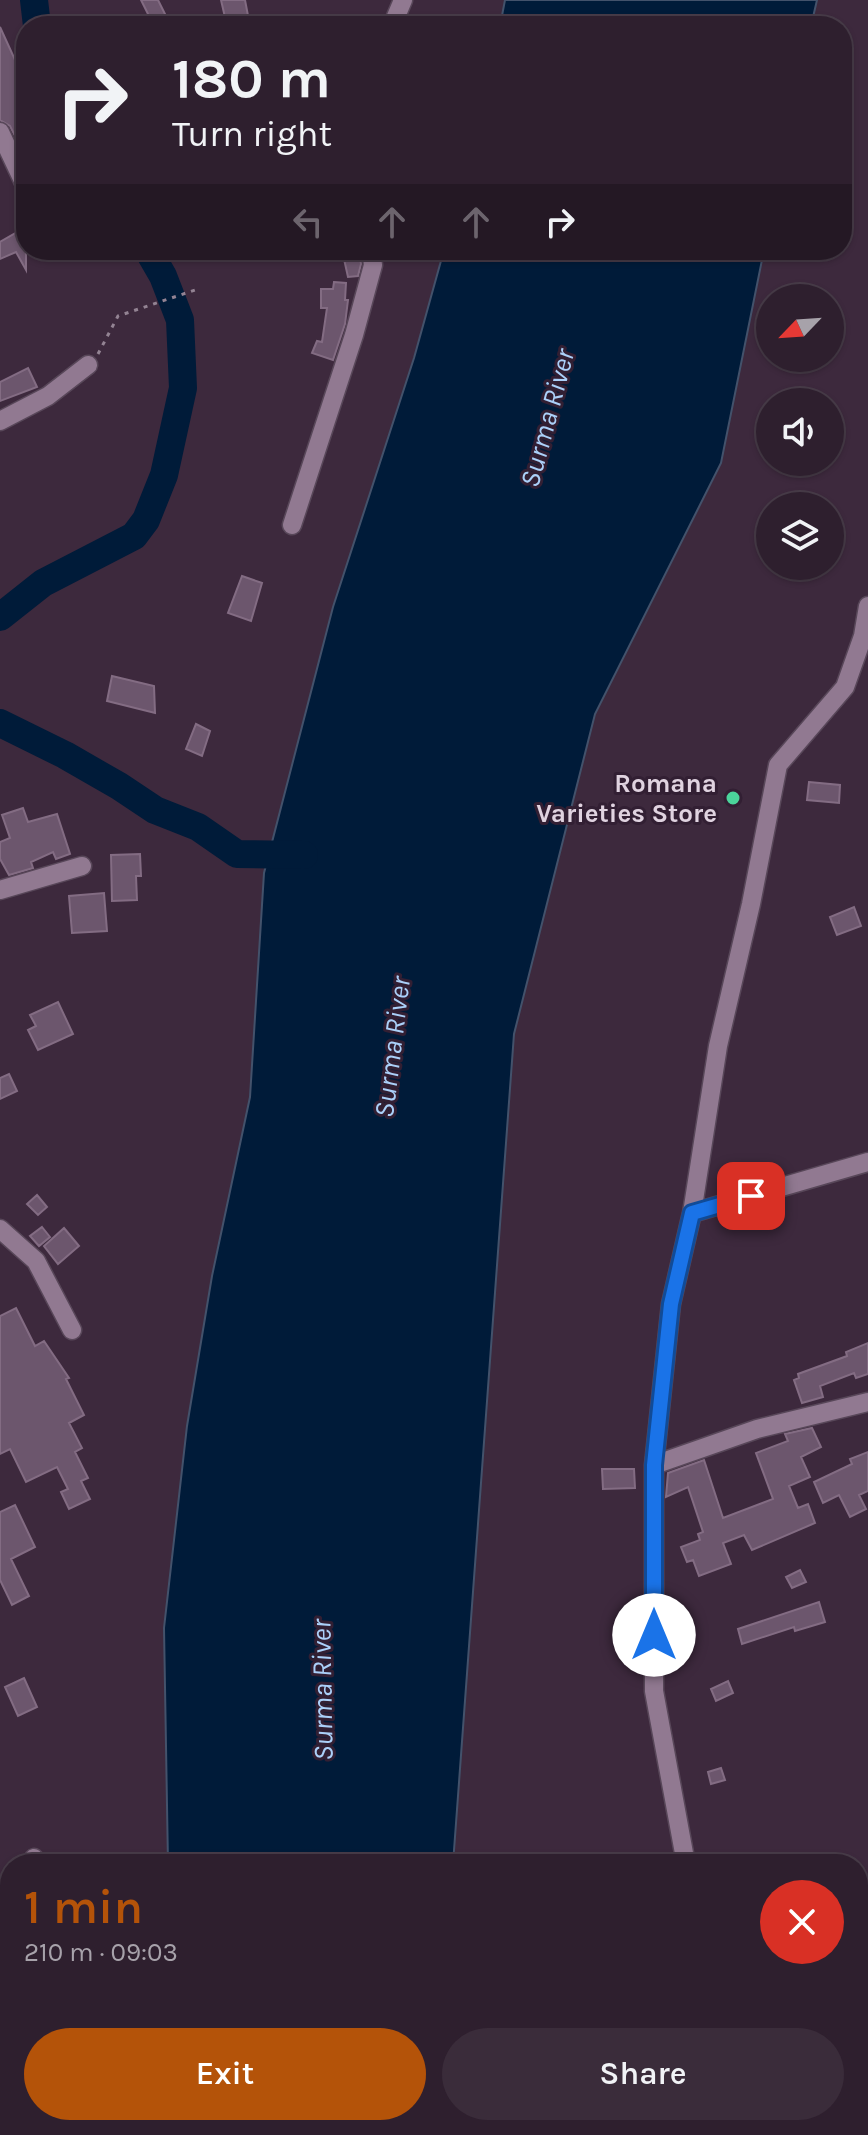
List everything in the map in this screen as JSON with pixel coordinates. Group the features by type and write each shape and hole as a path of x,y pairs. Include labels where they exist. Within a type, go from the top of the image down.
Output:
{"street":[{"path":"0,132 16,166"},
{"path":"292,525 354,335 372,260"},
{"path":"0,421 48,396 88,365"},
{"path":"684,1854 654,1691 654,1465 671,1304 692,1213 718,1046 751,904 778,765 845,687 863,636 868,606"},
{"path":"0,890 82,866"},
{"path":"692,1213 868,1162"},
{"path":"0,1229 36,1261 72,1330"},
{"path":"654,1465 757,1429 868,1402"}],"path":[{"path":"88,365 102,349 118,316 195,290"}],"water":[{"path":"505,0 817,0 813,16 502,16"},
{"name":"Surma River","path":"441,260 762,260 721,463 595,714 514,1034 454,1854 168,1854 164,1628 187,1426 212,1276 250,1097 264,873 333,607 414,358"}],"building":[{"path":"141,0 158,0 166,16 149,16"},
{"path":"221,0 245,0 248,16 225,16"},
{"path":"0,27 16,62 16,138 10,126 0,120"},
{"path":"16,233 16,252 0,259 0,242"},
{"path":"344,260 360,260 358,276 348,277"},
{"path":"334,282 346,283 345,300 348,300 345,324 333,360 312,353 317,341 322,342 327,308 321,308 321,289 333,289"},
{"path":"28,368 37,387 0,401 0,382"},
{"path":"242,576 262,583 251,621 228,613"},
{"path":"112,676 154,686 155,713 107,701"},
{"path":"196,724 210,731 202,756 186,749"},
{"path":"809,782 840,785 839,803 807,800"},
{"path":"23,808 28,822 57,814 70,854 56,859 53,852 31,862 33,868 9,875 0,859 0,842 10,838 2,815"},
{"path":"140,854 141,876 136,876 137,900 112,901 111,855"},
{"path":"104,893 107,931 72,933 69,896"},
{"path":"854,907 861,926 837,935 830,917"},
{"path":"58,1002 73,1034 38,1050 28,1030 36,1026 30,1015"},
{"path":"9,1074 17,1091 0,1099 0,1078"},
{"path":"37,1195 47,1207 38,1215 27,1204"},
{"path":"42,1227 50,1237 39,1246 30,1236"},
{"path":"64,1228 79,1246 58,1264 44,1246"},
{"path":"16,1308 35,1346 44,1341 69,1378 66,1379 84,1415 69,1423 82,1448 75,1452 88,1478 81,1481 90,1499 69,1509 61,1492 68,1489 57,1467 26,1482 10,1449 0,1454 0,1316"},
{"path":"868,1343 868,1374 856,1378 854,1373 820,1386 823,1397 802,1403 794,1380 799,1378 798,1374 847,1356 846,1352"},
{"path":"812,1428 821,1447 801,1457 810,1477 789,1486 798,1508 808,1504 815,1523 752,1550 744,1535 723,1543 731,1564 699,1576 693,1560 687,1562 681,1547 700,1540 698,1534 703,1532 688,1487 666,1497 668,1473 704,1460 723,1518 773,1499 756,1453 788,1441 785,1434"},
{"path":"868,1452 868,1491 859,1495 866,1509 850,1517 839,1495 823,1503 814,1482 852,1464 850,1459"},
{"path":"602,1469 634,1469 635,1488 603,1489"},
{"path":"15,1505 35,1547 11,1559 29,1596 12,1605 0,1580 0,1512"},
{"path":"800,1570 806,1582 792,1588 786,1577"},
{"path":"819,1602 825,1622 795,1631 794,1627 742,1644 738,1629"},
{"path":"24,1678 37,1707 18,1716 5,1687"},
{"path":"728,1681 733,1693 716,1701 711,1689"},
{"path":"721,1768 725,1780 711,1784 708,1772"}],"waterway":[{"path":"34,0 36,16"},
{"path":"0,617 43,583 134,536 146,520 164,475 183,388 180,320 154,260"},
{"path":"0,723 65,755 155,810 198,827 237,854 304,855"}],"place":[{"name":"Romana Varieties Store","path":"733,798"}],"route":[{"path":"654,1635 654,1465 671,1304 692,1213 751,1196"}]}
